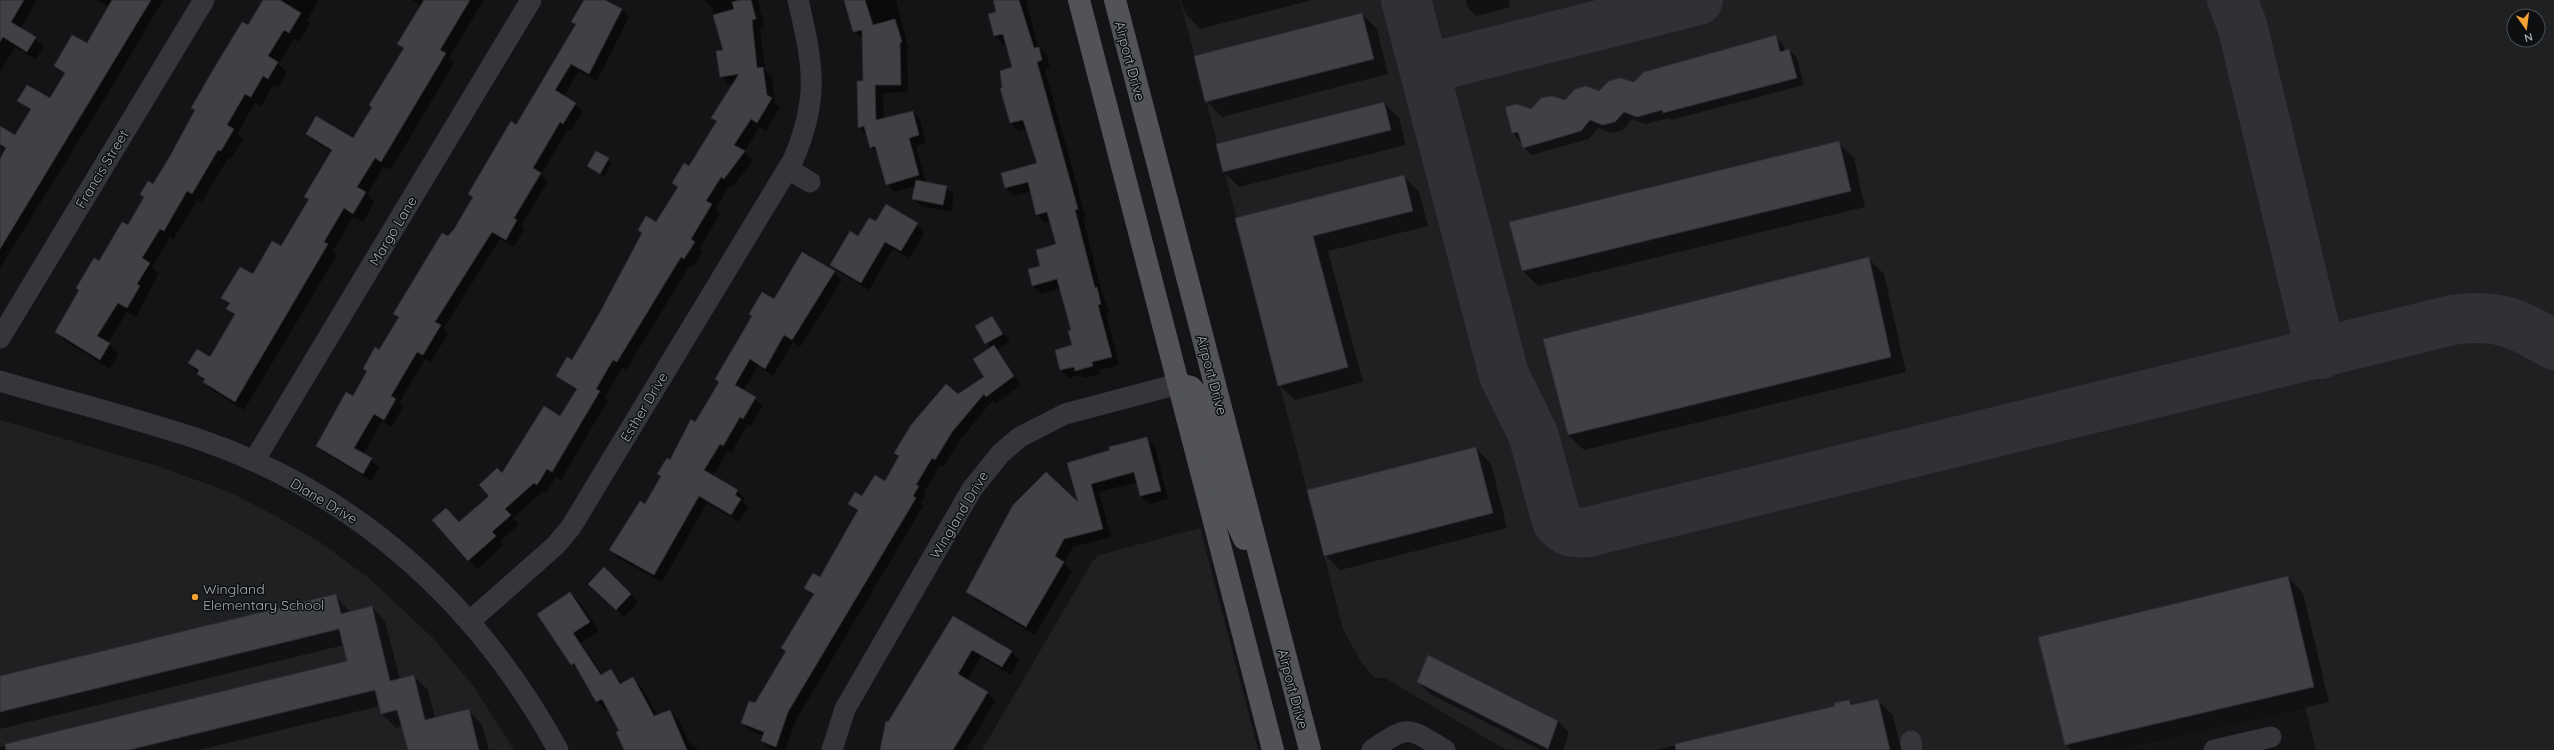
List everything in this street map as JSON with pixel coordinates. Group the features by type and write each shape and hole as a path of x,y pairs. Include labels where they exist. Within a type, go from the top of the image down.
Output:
{"main road":[{"path":"1079,0 1273,750"},
{"name":"Airport Drive","path":"1115,0 1310,750"},
{"path":"1178,384 1191,387 1199,396 1227,501 1265,580"}],"street":[{"name":"Francis Street","path":"0,338 204,0"},
{"name":"Margo Lane","path":"254,461 531,0"},
{"name":"Esther Drive","path":"470,621 556,545 571,527 788,169 804,135 810,110 813,84 811,55 798,0"},
{"path":"788,169 810,182"},
{"name":"Diane Drive","path":"0,382 201,440 254,461 304,486 387,542 421,571 470,621 506,664 537,710 558,750"},
{"name":"Wingland Drive","path":"832,750 845,709 972,489 1001,453 1020,437 1064,414 1178,384"},
{"path":"1372,750 1400,731 1412,732 1445,750"},
{"path":"2214,750 2271,737"}],"shaded area":[{"path":"1180,0 2554,0 2554,750 2316,750 2305,707 2127,750 1506,750 1385,678 1375,678 1361,662 1343,629"},
{"name":"Wingland Elementary School","path":"0,420 157,466 227,491 274,515 320,542 371,580 433,638 474,687 514,750 0,750"},
{"path":"1200,528 1258,750 982,750 1092,562 1099,555"}],"building":[{"path":"0,0 24,0 11,22 36,37 27,52 3,37 0,42"},
{"path":"112,0 151,0 0,249 0,159 6,148 0,144 0,126 15,135 31,109 17,101 27,85 50,98 65,73 54,66 72,35 87,43"},
{"path":"263,0 280,0 301,13 289,33 284,30 268,56 278,62 268,79 263,76 251,97 245,94 227,125 234,129 221,151 218,150 192,194 187,191 164,231 160,229 142,258 150,263 137,284 140,286 127,308 118,303 97,336 110,343 100,360 55,332 79,290 76,288 94,258 99,261 122,222 128,225 144,197 140,194 148,181 153,184 170,156 195,110 191,108 213,70 242,22 248,25"},
{"path":"424,0 470,0 440,50 446,53 381,162 375,158 357,187 366,192 353,214 344,208 324,242 328,244 235,402 203,382 205,379 197,374 199,370 188,363 197,349 210,357 235,314 226,309 230,303 221,298 240,267 253,274 272,241 281,246 309,199 304,197 332,150 306,134 316,116 353,138 372,107 369,105 404,48 397,44"},
{"path":"584,0 605,0 622,9 589,74 571,64 555,90 576,103 563,124 560,122 533,168 541,173 514,218 517,220 506,240 492,232 435,322 441,325 423,355 417,352 391,396 396,399 384,420 374,414 354,448 372,458 363,474 316,446 346,392 353,396 367,371 363,369 375,347 379,350 399,317 393,314 442,233 448,236 454,229 473,197 468,194 511,121 516,125 576,24 571,22"},
{"path":"751,0 756,19 752,20 757,68 763,67 767,95 772,98 757,123 751,119 734,145 745,151 724,179 721,177 706,201 712,204 691,239 695,242 684,259 681,257 617,362 613,360 596,389 600,391 552,472 547,469 537,485 534,483 505,509 511,515 492,532 496,536 468,561 432,520 446,508 459,522 489,496 479,485 497,468 502,473 544,406 560,416 577,389 556,376 567,357 572,360 599,314 642,233 638,230 646,216 656,222 678,187 672,183 684,163 689,166 717,121 711,118 739,74 720,77 716,51 723,50 713,15 734,9 732,2"},
{"path":"844,0 865,0 873,25 895,19 902,42 900,43 901,85 875,85 876,120 913,111 919,135 909,138 919,175 886,185 875,146 870,148 864,126 858,128 857,81 863,81 862,30 853,32"},
{"path":"993,0 1019,0 1034,48 1039,47 1042,60 1037,62 1078,209 1075,210 1095,288 1097,287 1101,304 1098,305 1112,357 1092,362 1093,366 1075,371 1074,367 1060,370 1055,350 1072,345 1068,331 1071,330 1057,279 1032,286 1028,269 1040,266 1036,250 1056,244 1047,212 1036,215 1028,182 1005,188 1001,173 1037,163 1023,120 1010,123 1000,88 1002,88 1000,71 1012,67 1003,34 994,36 988,14 996,12"},
{"path":"1362,13 1374,59 1205,102 1194,56"},
{"path":"1776,35 1780,52 1789,49 1797,78 1663,113 1662,110 1637,117 1624,112 1615,122 1603,125 1590,120 1581,131 1523,148 1518,132 1512,133 1505,107 1517,104 1531,109 1541,98 1552,96 1565,100 1575,89 1586,86 1599,91 1609,81 1620,78 1634,82 1644,72"},
{"path":"1384,102 1391,130 1223,172 1216,144"},
{"path":"1839,141 1851,191 1522,271 1509,222"},
{"path":"596,151 609,158 600,174 587,166"},
{"path":"1404,175 1413,211 1313,236 1348,367 1278,386 1235,218"},
{"path":"916,180 947,186 943,205 912,199"},
{"path":"886,204 918,223 901,251 885,242 861,283 830,265 850,231 858,236 869,218 876,221"},
{"path":"802,252 835,271 792,340 784,335 765,369 750,359 735,385 756,397 743,419 740,417 723,446 720,444 704,470 738,490 735,495 741,499 731,515 699,496 654,575 609,550 640,501 645,504 661,476 657,474 667,458 670,460 691,419 695,422 712,394 719,382 715,379 752,316 749,314 762,292 774,299"},
{"path":"1869,257 1891,357 1568,435 1543,339"},
{"path":"992,316 1003,334 985,344 975,326"},
{"path":"994,345 1014,376 986,397 984,394 952,432 935,460 932,458 916,485 919,486 913,496 916,498 788,712 776,747 761,741 764,732 741,723 749,701 755,703 786,651 781,648 814,594 804,588 813,573 820,577 858,510 848,504 855,492 862,496 875,475 885,481 899,456 894,453 911,425 946,384 958,394 984,377 973,359"},
{"path":"1147,437 1161,491 1140,496 1134,472 1091,484 1103,529 1064,539 1055,556 1064,562 1026,627 966,592 1013,505 1046,472 1078,502 1067,463 1110,450 1109,447"},
{"path":"1476,447 1493,513 1324,556 1307,490"},
{"path":"604,567 631,594 616,610 588,584"},
{"path":"2288,576 2314,687 2065,745 2038,637"},
{"path":"570,592 590,622 573,633 601,675 611,669 620,684 633,677 654,716 670,710 687,750 624,750 616,732 619,731 602,699 596,702 574,663 571,665 537,614"},
{"path":"336,594 341,614 372,606 390,681 414,675 425,720 469,709 479,750 408,750 397,710 381,714 375,690 129,750 6,750 5,744 347,661 339,629 0,712 0,676"},
{"path":"953,616 1012,651 1002,667 972,650 958,674 988,692 953,750 880,750 886,721 888,722"},
{"path":"1428,655 1558,721 1548,749 1417,682"},
{"path":"1878,699 1890,750 1676,750 1675,744 1835,706 1834,703 1849,700 1851,705"}],"taxiway":[{"path":"1406,0 1504,375 1533,434 1557,521 1563,528 1570,531 1578,533 1588,532 2452,320 2467,318 2494,319 2529,331 2554,345"},
{"path":"1419,50 1429,61 1445,64 1698,0"},
{"path":"2232,0 2242,25 2321,354"}],"place":[{"name":"Wingland Elementary School","path":"195,597"}]}
